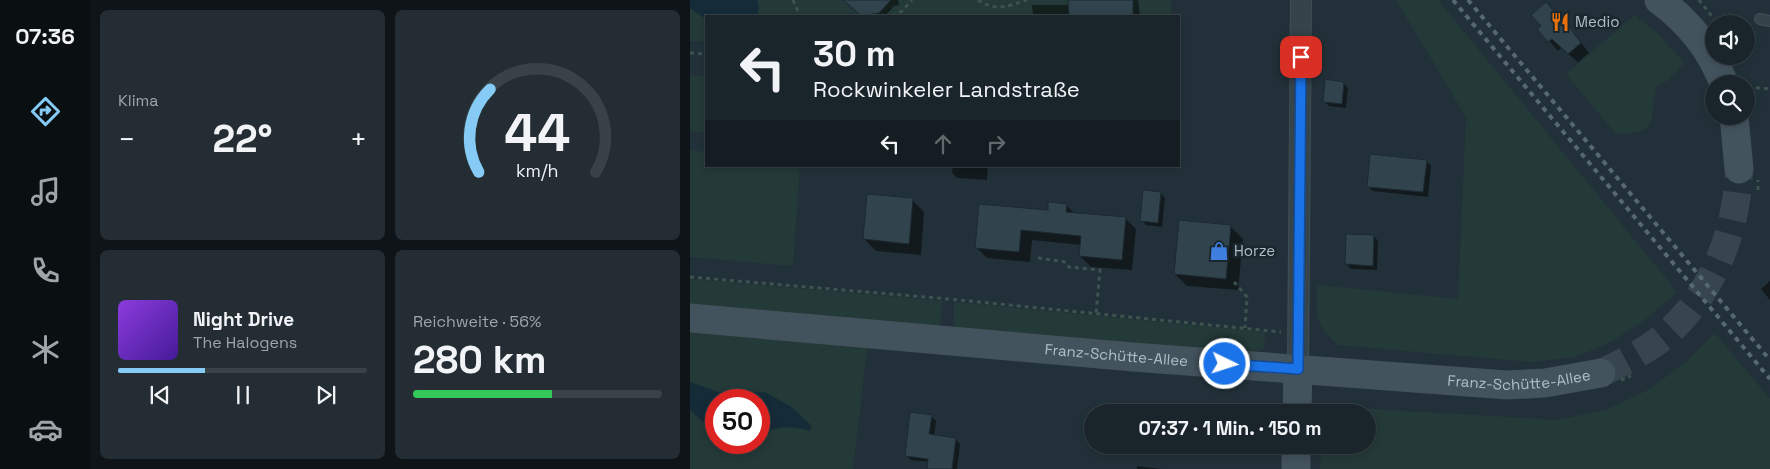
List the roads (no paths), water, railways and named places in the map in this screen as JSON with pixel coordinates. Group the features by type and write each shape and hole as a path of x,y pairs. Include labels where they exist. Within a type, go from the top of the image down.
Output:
{"main road":[{"path":"1659,0 1677,14 1693,31 1728,75"},
{"path":"1735,125 1739,169"},
{"name":"Franz-Schütte-Allee","path":"690,318 1133,357 1521,386 1572,380 1601,373"},
{"path":"1297,404 1298,369"},
{"path":"1296,454 1296,469"}],"street":[{"path":"1298,369 1301,0"}],"water":[{"path":"690,0 757,0 759,7 757,15 705,15 705,18 690,8"},
{"path":"690,382 710,389 705,389 705,424 690,410"},
{"path":"770,395 790,406 811,425 810,431 797,428 777,428 771,430"}],"tunnel":[{"path":"1601,373 1658,341 1676,325 1706,286 1717,264 1733,218 1739,169"}],"railway":[{"path":"1453,0 1770,379"},
{"path":"1468,0 1770,360"}],"place":[{"name":"Medio","path":"1560,22"},
{"name":"Horze","path":"1219,251"}]}
